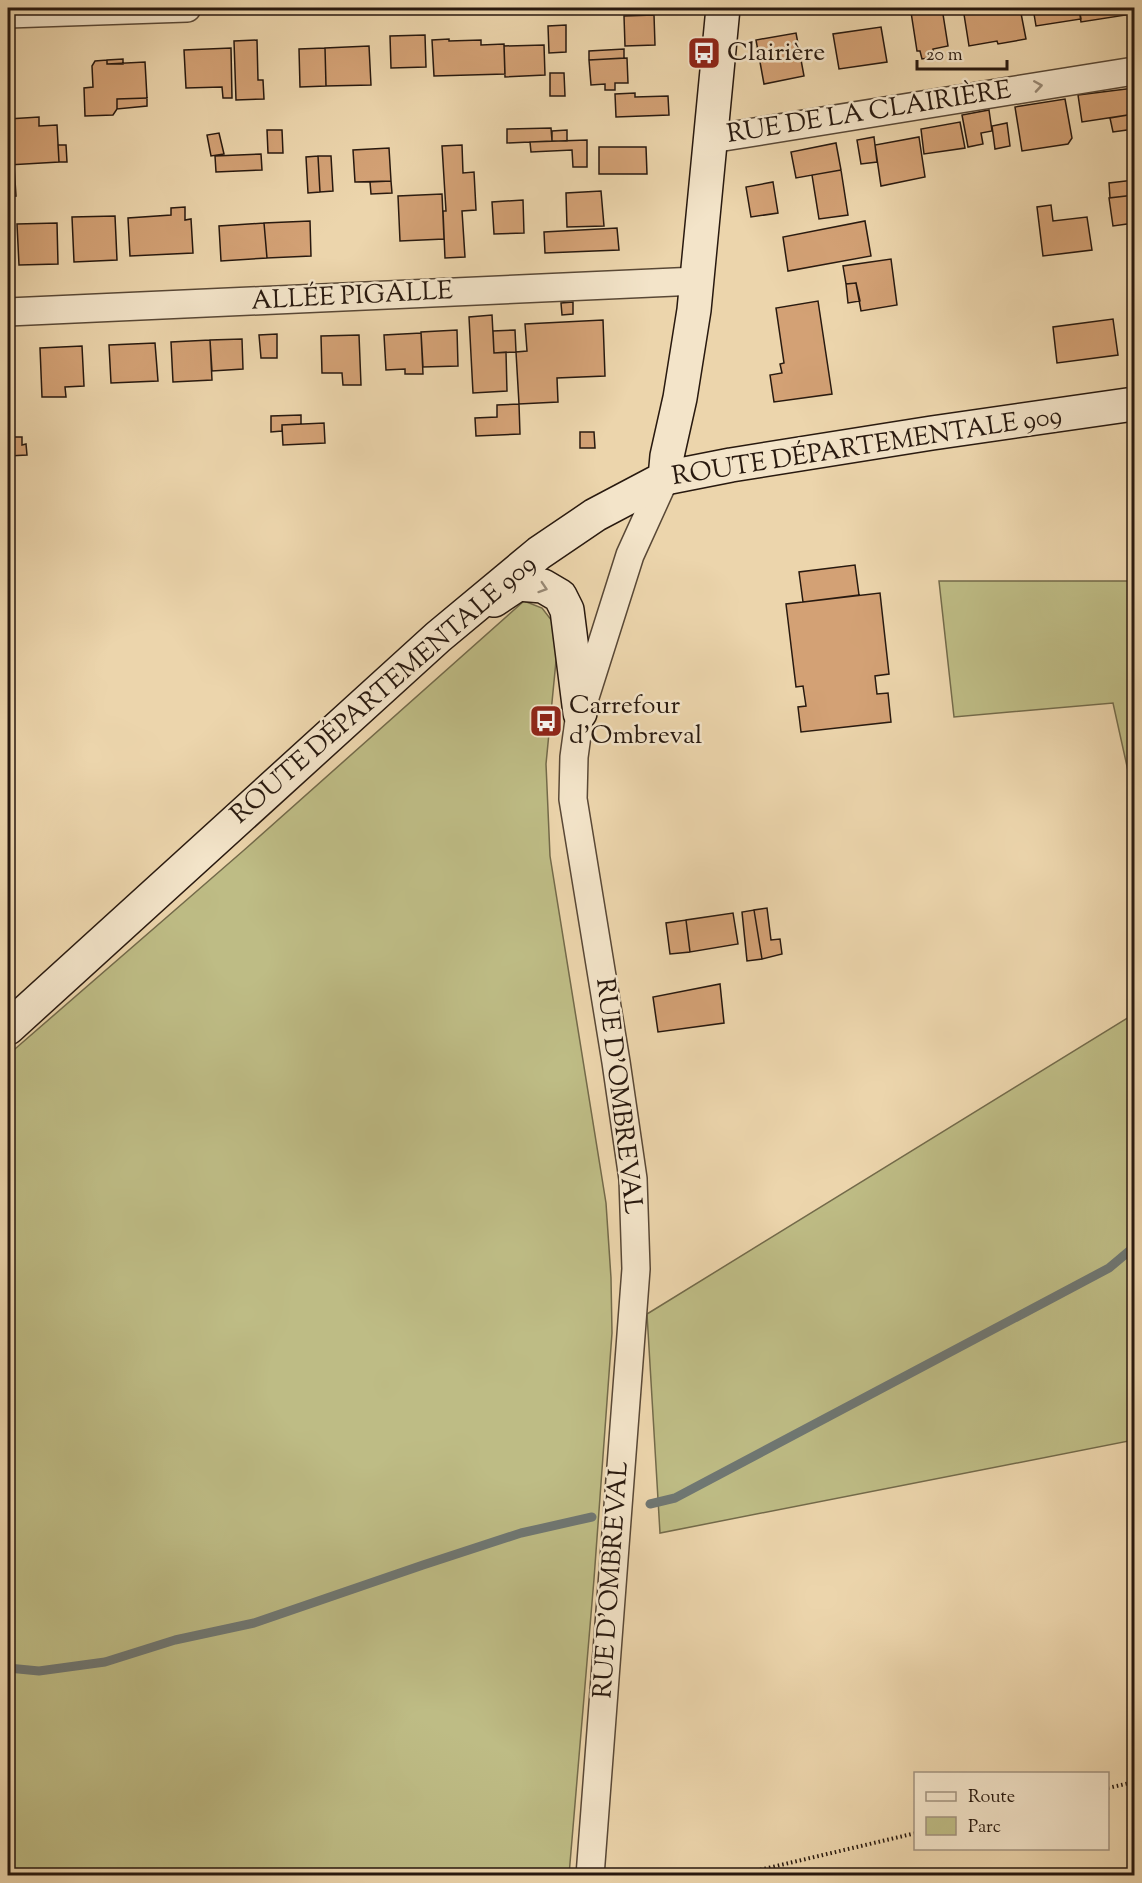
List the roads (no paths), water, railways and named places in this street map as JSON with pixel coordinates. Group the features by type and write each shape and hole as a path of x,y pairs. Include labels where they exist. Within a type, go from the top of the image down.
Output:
{"main road":[{"path":"665,478 667,456 680,398 697,281 723,8"},
{"name":"ROUTE DÉPARTEMENTALE 909","path":"8,1028 438,637 539,553 595,515 665,478 898,438 1134,404"},
{"path":"438,637 518,584 543,586 560,596 567,610 580,713"}],"street":[{"path":"8,14 187,8"},
{"name":"RUE DE LA CLAIRIÈRE","path":"711,139 1134,71"},
{"name":"ALLÉE PIGALLE","path":"8,312 697,281"},
{"name":"RUE D'OMBREVAL","path":"590,1875 636,1269 633,1179 573,799 574,757 580,713 630,555 665,478"}],"waterway":[{"path":"650,1504 675,1498 1109,1268 1134,1247"},
{"path":"8,1668 39,1671 105,1662 175,1640 254,1623 521,1533 592,1517"}],"place":[{"name":"Clairière","path":"704,53"},
{"name":"Carrefour d'Ombreval","path":"546,721"}]}
